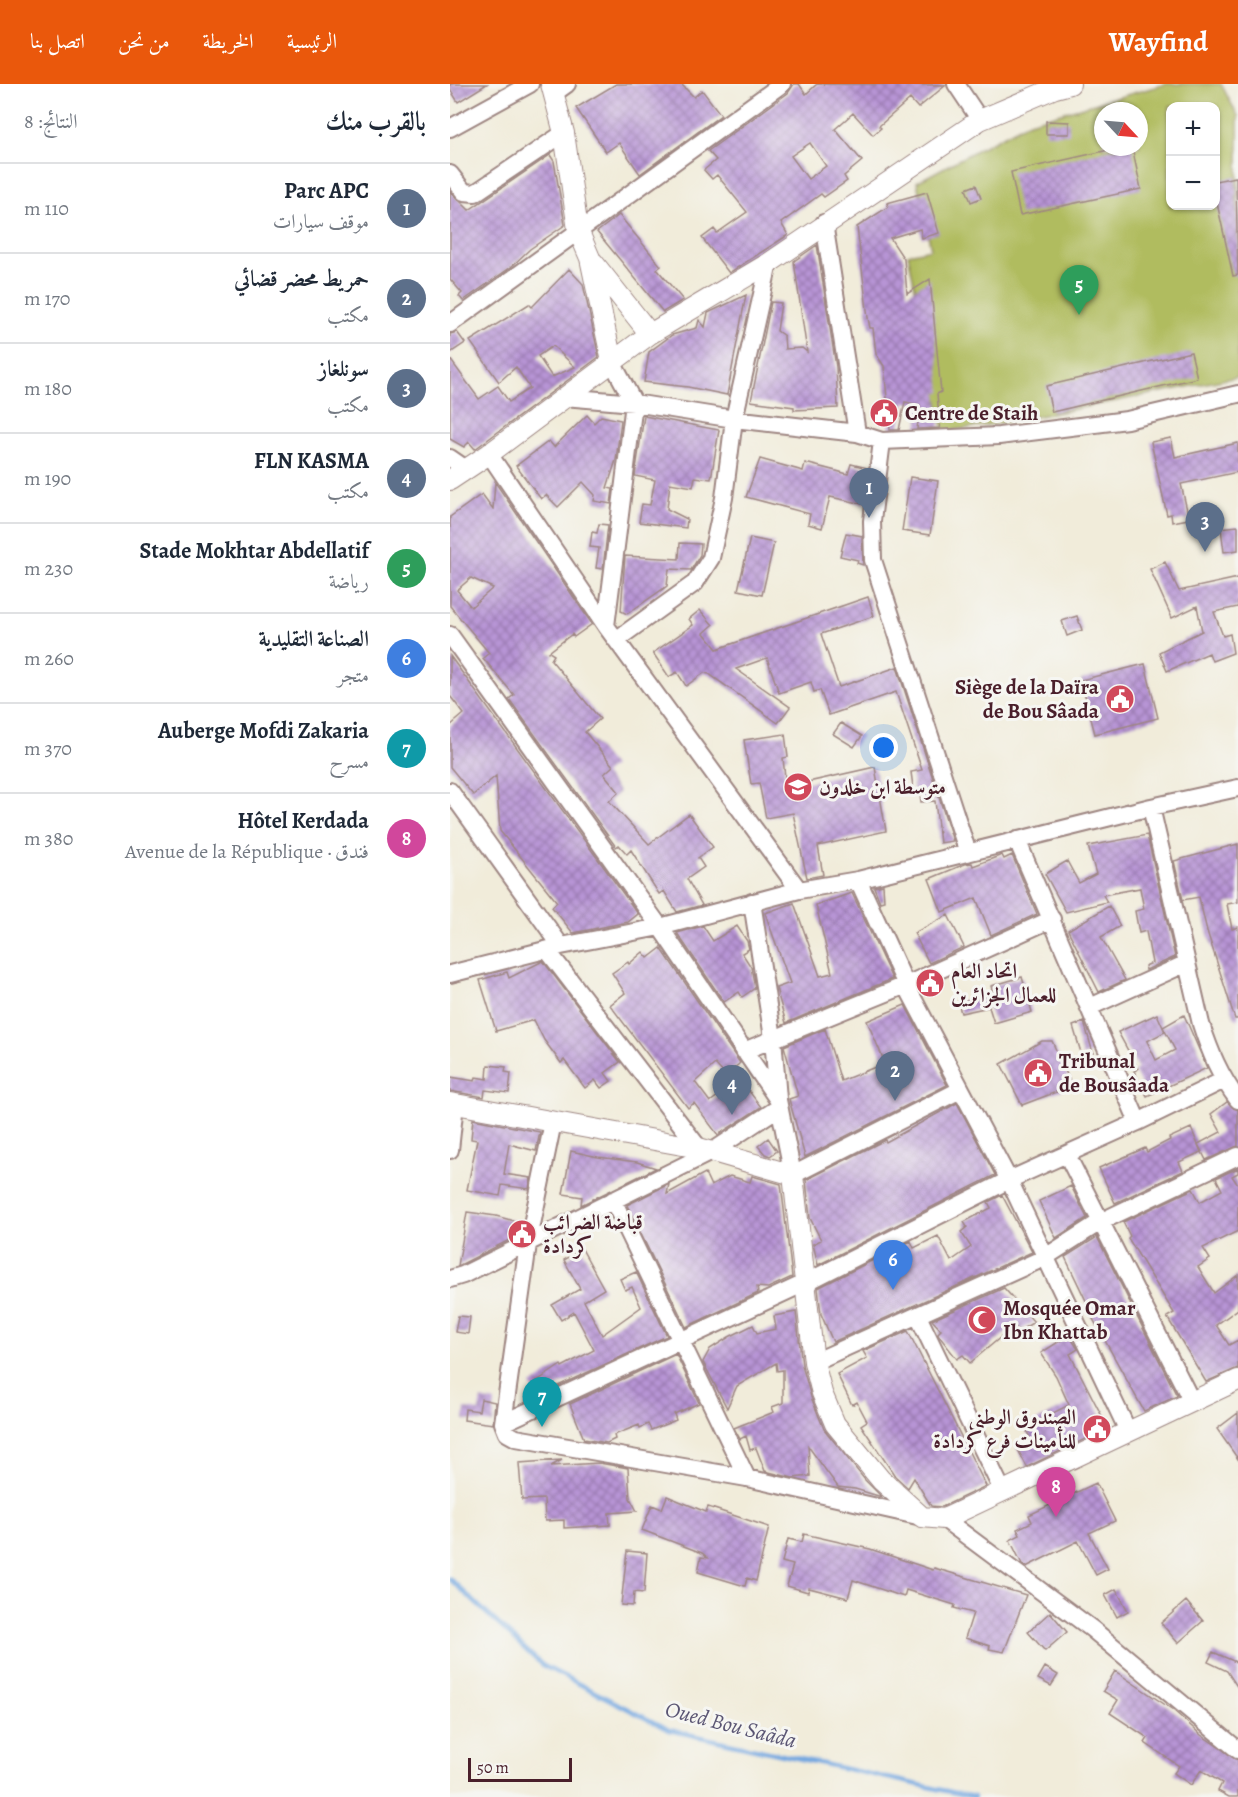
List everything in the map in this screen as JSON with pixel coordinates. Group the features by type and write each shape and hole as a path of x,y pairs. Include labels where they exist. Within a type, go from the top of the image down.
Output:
{"street":[{"path":"453,121 530,84"},
{"path":"450,324 782,84"},
{"path":"956,84 980,120"},
{"path":"455,469 489,454 650,334 769,262 980,120 1059,85"},
{"path":"557,87 578,230 590,258 612,362 634,403 611,633"},
{"path":"450,174 464,192 475,193 564,133"},
{"path":"824,223 857,433"},
{"path":"590,258 650,334"},
{"path":"611,633 695,583 711,558 724,498 734,419 769,262"},
{"path":"564,397 634,403 734,419 857,433 882,441 999,436 1127,420 1238,394"},
{"path":"882,441 872,521 873,560 968,853"},
{"path":"489,454 611,633 800,890"},
{"path":"450,635 660,927 778,1104"},
{"path":"450,974 554,948 660,927 800,890 858,880 1151,807 1238,788"},
{"path":"450,791 554,948 706,1149"},
{"path":"1151,807 1210,1053 1238,1100"},
{"path":"1017,840 1138,1122"},
{"path":"858,880 906,985 1009,1180 1128,1431"},
{"path":"752,902 773,1038 778,1104 793,1175 807,1282 814,1362 822,1394 835,1424 853,1448 882,1480 922,1518"},
{"path":"744,1051 906,985 1052,919"},
{"path":"1090,1007 1187,963"},
{"path":"503,1423 807,1282 1009,1180 1138,1122 1224,1080"},
{"path":"450,1150 453,1103 706,1149 793,1175 960,1090"},
{"path":"450,1279 528,1244 613,1200 706,1149 778,1104"},
{"path":"553,1122 528,1244 503,1423 507,1433 516,1438 747,1478 922,1518 944,1519 1238,1380"},
{"path":"1067,1155 1191,1402"},
{"path":"814,1362 1044,1258 1100,1222 1238,1156"},
{"path":"613,1200 747,1478"},
{"path":"918,1316 1003,1492"},
{"path":"944,1519 1092,1629 1226,1737 1238,1750"}],"green space":[{"path":"1166,84 1221,84 1238,116 1238,377 1014,421 944,432 908,254 931,249 917,182 1029,122 1094,104 1094,156 1148,156 1148,102 1101,102"}],"building":[{"path":"450,84 487,84 458,102 450,89"},
{"path":"616,84 681,84 694,97 702,90 721,115 640,174 619,143 606,152 576,108"},
{"path":"794,84 799,84 806,94 817,84 946,85 918,108 910,99 879,126 881,128 873,135 853,113 835,129 862,161 844,176 847,181 824,197 821,194 781,223 788,235 729,273 702,238 714,229 717,233 747,212 717,175 712,179 704,170 716,160 708,151 788,93","holes":["810,143 826,166 808,179 791,156"]},
{"path":"1046,121 1069,122 1069,134 1046,134"},
{"path":"1094,153 1094,156 1134,156 1141,189 1020,215 1011,172"},
{"path":"550,155 554,161 565,225 463,301 459,296 462,293 450,279 450,191 469,210"},
{"path":"1236,177 1238,275 1233,276 1219,210 1220,180"},
{"path":"976,185 981,198 971,202 966,189"},
{"path":"927,192 939,233 922,238 920,229 890,238 904,259 907,294 930,279 941,392 937,394 940,428 917,429 920,405 905,402 899,430 890,430 884,366 876,354 873,328 870,328 868,318 857,227 888,207 887,203"},
{"path":"619,215 661,266 657,269 683,300 663,312 597,232"},
{"path":"817,245 836,367 838,408 794,410 794,407 751,401 771,302 781,303 777,331 784,336 785,349 802,348 807,352 794,261"},
{"path":"569,269 583,284 599,357 475,449 469,442 464,447 450,439 450,359 479,399 498,386 509,402 530,388 516,367 499,382 470,341 529,304 532,307","holes":["553,346 575,367 552,377 538,356"]},
{"path":"746,295 727,395 688,387 644,382 649,352 672,335 697,328 699,320 705,327 708,313"},
{"path":"457,332 465,343 450,353 450,334"},
{"path":"1191,352 1197,378 1052,412 1046,386"},
{"path":"587,415 594,423 601,416 621,420 616,460 607,488 613,489 611,504 594,501 595,495 583,482 558,507 546,495 541,499 516,466 549,441 554,447"},
{"path":"644,416 719,430 711,479 695,477 693,487 670,483 667,509 687,519 686,528 639,522 642,504 650,505 655,480 635,476"},
{"path":"1171,438 1175,457 1238,443 1238,472 1181,484 1189,519 1172,522 1171,514 1167,515 1151,442"},
{"path":"760,459 803,471 805,463 848,474 851,464 868,468 864,504 830,497 822,528 808,524 810,514 746,497"},
{"path":"910,477 938,481 930,535 902,531"},
{"path":"495,482 592,624 574,637 572,634 549,652 554,655 551,660 600,719 585,732 613,766 604,774 619,792 609,801 649,844 689,814 713,847 698,858 704,867 687,879 702,905 677,912 664,891 659,894 631,850 627,854 619,845 616,847 509,699 514,695 483,658 489,653 450,606 450,517 482,494 493,509","holes":["471,578 493,588 471,607 457,590"]},
{"path":"599,524 608,525 603,569 596,568 599,548 590,547 592,532 597,533"},
{"path":"1238,526 1238,550 1224,552 1221,528"},
{"path":"846,533 862,536 863,565 857,563 858,560 840,556"},
{"path":"750,538 774,543 762,595 738,590"},
{"path":"680,543 701,544 700,555 691,570 669,569 667,586 627,614 621,611 625,556 679,559"},
{"path":"1165,562 1179,591 1238,578 1238,607 1214,612 1223,636 1230,634 1233,653 1212,661 1209,653 1167,671 1159,652 1202,631 1197,606 1172,618 1150,569"},
{"path":"868,597 874,616 821,634 839,687 897,667 953,841 940,843 935,801 921,802 920,794 914,794 911,772 922,770 896,692 829,715 820,690 814,692 811,682 779,693 767,658 736,669 790,707 778,723 709,674 704,673 686,686 677,672 669,677 653,653 693,625 689,619 700,610 713,625 704,633 717,649"},
{"path":"1077,616 1082,630 1067,636 1062,621"},
{"path":"450,656 638,914 628,922 573,933 552,907 557,902 500,831 496,776 473,795 450,767 450,726 464,714 450,696"},
{"name":"Siège de la Daïra de Bou Sâada","path":"1145,664 1158,718 1095,734 1081,680"},
{"path":"841,723 862,736 854,747 833,734"},
{"path":"785,734 788,757 783,758 786,787 875,767 886,831 818,846 823,875 807,878 793,813 766,818 759,783 751,784 744,740"},
{"path":"1147,835 1175,957 1146,970 1145,966 1152,963 1146,931 1139,933 1135,911 1144,909 1140,888 1103,895 1107,902 1066,912 1045,874 1067,861 1079,883 1096,874 1088,846"},
{"path":"1238,844 1238,902 1227,904 1232,929 1238,927 1238,1019 1235,1019 1207,931 1199,897 1183,900 1174,861"},
{"path":"1002,855 1004,859 1012,855 1037,914 991,935 976,898 942,912 929,879 965,864 972,863 973,866"},
{"path":"883,885 884,901 880,902 874,887"},
{"path":"852,893 892,979 786,1023 776,988 790,983 765,913 794,903 820,976 832,973 816,905"},
{"path":"1109,906 1120,926 1101,937 1125,980 1099,992 1068,930"},
{"path":"948,915 964,947 929,963 914,933"},
{"path":"703,926 713,941 737,926 747,941 749,949 742,953 751,967 755,988 742,997 739,992 724,1002 677,933"},
{"path":"661,948 740,1063 726,1076 715,1064 695,1082 710,1102 740,1079 761,1107 718,1135 694,1103 688,1108 610,1005 625,993 612,973 628,962 629,964 643,952 648,958"},
{"path":"543,961 620,1062 605,1073 611,1081 601,1088 595,1080 585,1088 564,1060 561,1063 544,1040 534,1020 496,1031 480,980 507,972 509,978"},
{"path":"1022,977 1032,1012 994,1023 989,1007 961,1013 958,1002 986,996 993,993 991,986"},
{"path":"905,1005 947,1085 805,1157 789,1099 798,1096 784,1046 825,1029 841,1081 885,1063 867,1021"},
{"path":"1157,1014 1165,1032 1147,1041 1156,1060 1175,1050 1163,1027 1184,1015 1207,1068 1147,1096 1134,1071 1138,1069 1118,1032"},
{"path":"1084,1022 1093,1053 1082,1056 1073,1026"},
{"path":"1042,1041 1052,1041 1072,1086 1022,1105 1001,1064"},
{"path":"488,1065 506,1067 505,1072 511,1073 509,1093 485,1090 484,1097 450,1091 450,1077 475,1081 476,1077 487,1079"},
{"path":"1227,1102 1238,1110 1238,1146 1206,1160 1198,1144 1221,1132 1211,1114"},
{"path":"957,1103 995,1175 818,1265 813,1244 821,1240 810,1218 806,1180 885,1140 886,1142"},
{"path":"473,1119 540,1132 536,1151 509,1144 504,1174 531,1178 529,1189 502,1185 500,1196 467,1190 477,1140 471,1139"},
{"path":"1191,1128 1201,1152 1179,1162 1183,1171 1115,1203 1099,1168 1145,1148 1147,1152"},
{"path":"768,1138 777,1151 770,1156 758,1146"},
{"path":"571,1151 637,1162 656,1168 581,1205 582,1197 563,1194"},
{"path":"1238,1168 1238,1173 1232,1176 1238,1185 1238,1231 1203,1248 1210,1259 1198,1267 1214,1293 1238,1275 1238,1309 1216,1325 1229,1345 1238,1340 1238,1368 1206,1382 1167,1317 1174,1313 1128,1238 1130,1236 1123,1222 1193,1189 1200,1202 1222,1190 1216,1178"},
{"path":"705,1173 711,1186 730,1176 750,1182 752,1176 781,1184 792,1277 768,1288 757,1287 758,1293 686,1327 627,1205 669,1184 667,1194"},
{"path":"1071,1186 1087,1218 1056,1238 1039,1201"},
{"path":"1002,1195 1032,1252 833,1342 821,1314 818,1288 911,1241 914,1248 938,1236 951,1261 971,1247 961,1232 967,1227 964,1222 991,1208 988,1202"},
{"path":"467,1212 522,1223 519,1235 458,1266"},
{"path":"1097,1237 1177,1396 1144,1411 1087,1308 1089,1307 1065,1257"},
{"path":"582,1249 604,1289 584,1301 602,1335 641,1307 632,1287 625,1290 620,1279 636,1272 667,1336 525,1401 537,1394 531,1385 561,1365 562,1367 594,1350 574,1312 561,1320 552,1305 580,1289 564,1260"},
{"name":"Mosquée Omar Ibn Khattab","path":"1004,1288 1034,1322 1019,1331 1014,1326 970,1363 963,1355 957,1359 939,1336 938,1333 941,1330 932,1320"},
{"path":"796,1312 802,1365 811,1397 824,1429 865,1480 882,1497 855,1489 838,1487 808,1446 810,1476 793,1478 765,1471 756,1448 750,1450 746,1436 740,1439 734,1428 774,1412 772,1407 783,1403 783,1370 777,1371 776,1363 737,1386 727,1408 703,1362 710,1349 729,1337 753,1325 757,1333 776,1329 774,1316"},
{"path":"458,1316 470,1317 468,1334 455,1332"},
{"path":"908,1331 986,1486 942,1507 931,1506 914,1478 908,1488 895,1476 861,1425 867,1421 857,1402 852,1405 837,1374 867,1358 863,1351"},
{"path":"1069,1335 1078,1349 1070,1354 1108,1428 1027,1467 1016,1446 1030,1438 1025,1427 1069,1405 1056,1376 1041,1353"},
{"path":"676,1354 699,1403 674,1414 676,1420 651,1430 648,1424 640,1428 639,1425 614,1435 615,1439 607,1443 584,1439 570,1404"},
{"path":"481,1399 495,1402 493,1424 464,1420 465,1409 479,1411"},
{"path":"1238,1413 1238,1459 1217,1429"},
{"path":"562,1460 551,1466 599,1463 628,1468 630,1498 637,1511 609,1513 610,1525 564,1528 564,1520 545,1521 544,1499 522,1500 519,1463"},
{"path":"1096,1483 1115,1521 1089,1533 1108,1569 1096,1575 1078,1541 1026,1567 1022,1564 1010,1540 1020,1535 1017,1529 1032,1522 1029,1515"},
{"path":"667,1496 706,1512 708,1507 769,1527 756,1581 747,1578 745,1586 698,1572 701,1557 708,1558 702,1553 642,1530 652,1505 662,1509"},
{"path":"804,1534 870,1549 933,1570 934,1568 1026,1595 1004,1652 989,1649 990,1646 965,1638 973,1613 906,1590 904,1597 853,1580 848,1598 809,1588 808,1592 787,1586 793,1565 782,1562 788,1539 802,1542"},
{"path":"627,1551 647,1553 644,1593 634,1592 633,1606 621,1605"},
{"path":"1116,1589 1128,1611 1117,1617 1105,1595"},
{"path":"1186,1601 1203,1621 1178,1643 1161,1623"},
{"path":"1050,1612 1067,1632 1045,1651 1028,1632"},
{"path":"1213,1652 1238,1663 1238,1688 1227,1671 1208,1662"},
{"path":"1045,1667 1058,1675 1051,1686 1038,1679"},
{"path":"1115,1671 1173,1710 1201,1735 1238,1760 1238,1797 1229,1797 1218,1791 1222,1783 1201,1770 1191,1785 1174,1773 1179,1766 1145,1743 1148,1738 1110,1713 1118,1700 1103,1691"}],"waterway":[{"name":"Oued Bou Saâda","path":"450,1579 542,1665 669,1730 974,1797"}],"place":[{"name":"Stade Mokhtar Abdellatif","path":"1079,315"},
{"name":"Centre de Staih","path":"884,413"},
{"name":"Parc APC","path":"869,518"},
{"name":"سونلغاز","path":"1205,552"},
{"name":"Siège de la Daïra de Bou Sâada","path":"1120,699"},
{"name":"متوسطة ابن خلدون","path":"798,787"},
{"name":"اتحاد العام للعمال الجزائرين","path":"930,983"},
{"name":"Tribunal de Bousâada","path":"1038,1073"},
{"name":"حمريط محضر قضائي","path":"895,1101"},
{"name":"FLN KASMA","path":"732,1115"},
{"name":"قباضة الضرائب كردادة","path":"522,1234"},
{"name":"الصناعة التقليدية","path":"893,1290"},
{"name":"Mosquée Omar Ibn Khattab","path":"982,1320"},
{"name":"Auberge Mofdi Zakaria","path":"542,1427"},
{"name":"الصندوق الوطني للنأمينات فرع كردادة","path":"1097,1429"},
{"name":"Hôtel Kerdada","path":"1056,1517"}]}
